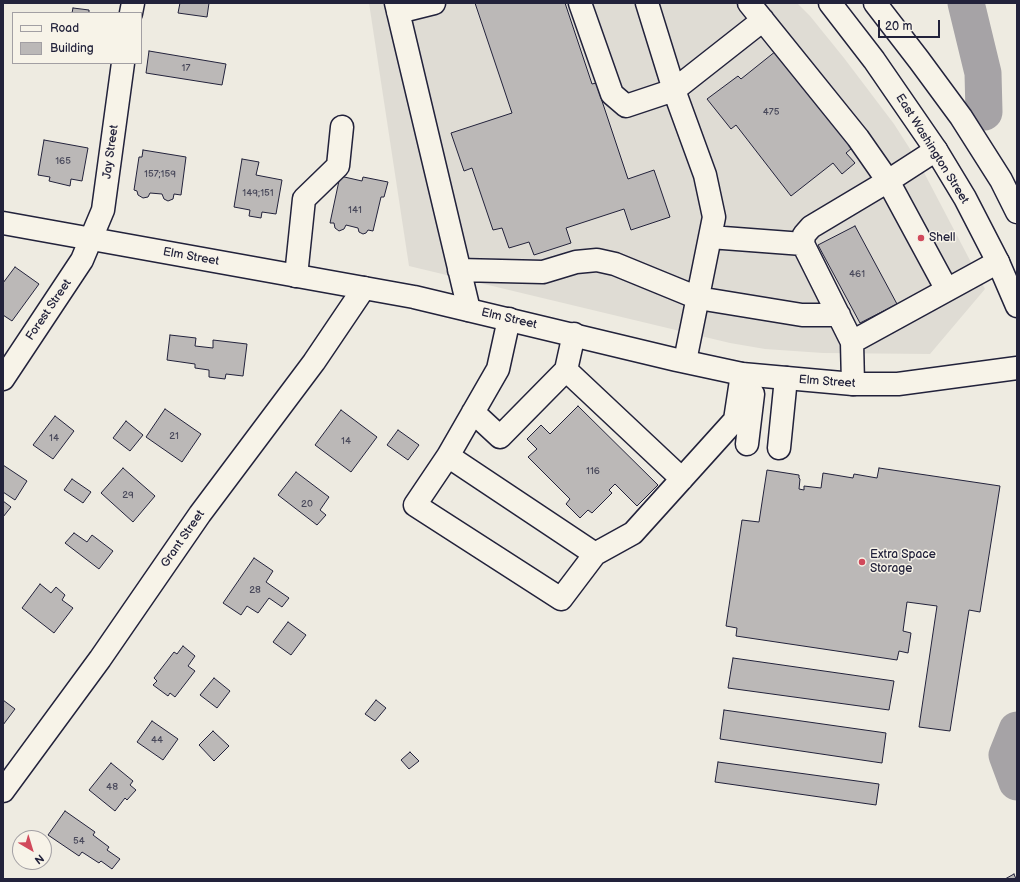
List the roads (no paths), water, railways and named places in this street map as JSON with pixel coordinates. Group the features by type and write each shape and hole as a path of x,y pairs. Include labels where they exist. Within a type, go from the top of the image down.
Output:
{"main road":[{"path":"434,3 397,8 469,310"},
{"path":"580,3 612,94 626,106 674,90 763,20"},
{"path":"647,3 674,90 705,175 714,217 685,361"},
{"path":"749,3 858,138 888,180 947,290"},
{"name":"East Washington Street","path":"830,3 874,60 936,150 965,198 998,262 1017,306"},
{"path":"875,3 961,117 1001,180 1017,212"},
{"name":"Jay Street","path":"91,239 103,210 124,64"},
{"path":"296,276 304,199 338,166 342,127"},
{"path":"853,384 852,342 803,244 804,235 811,227 936,150"},
{"name":"Elm Street","path":"3,223 414,297 685,361 748,374 853,384 898,384 1017,368"},
{"path":"710,237 803,244"},
{"name":"Forest Street","path":"3,379 82,260 91,239"},
{"path":"460,270 543,272 576,262 597,260 615,264 698,298 802,315 839,315"},
{"path":"852,342 998,262"},
{"name":"Grant Street","path":"3,791 100,660 200,514 314,362 364,288"},
{"path":"509,319 498,369 448,456 415,505 561,599 594,554 633,533 735,420 748,374"},
{"path":"473,412 500,437 566,370 574,334"},
{"path":"566,370 682,479"},
{"path":"747,444 748,374"},
{"path":"779,448 786,378"},
{"path":"448,456 594,554"}],"waterway":[{"path":"966,3 983,73 984,112"},
{"path":"1017,730 1007,755 1017,782"}],"place":[{"name":"Shell","path":"921,238"},
{"name":"Extra Space Storage","path":"862,562"}]}
